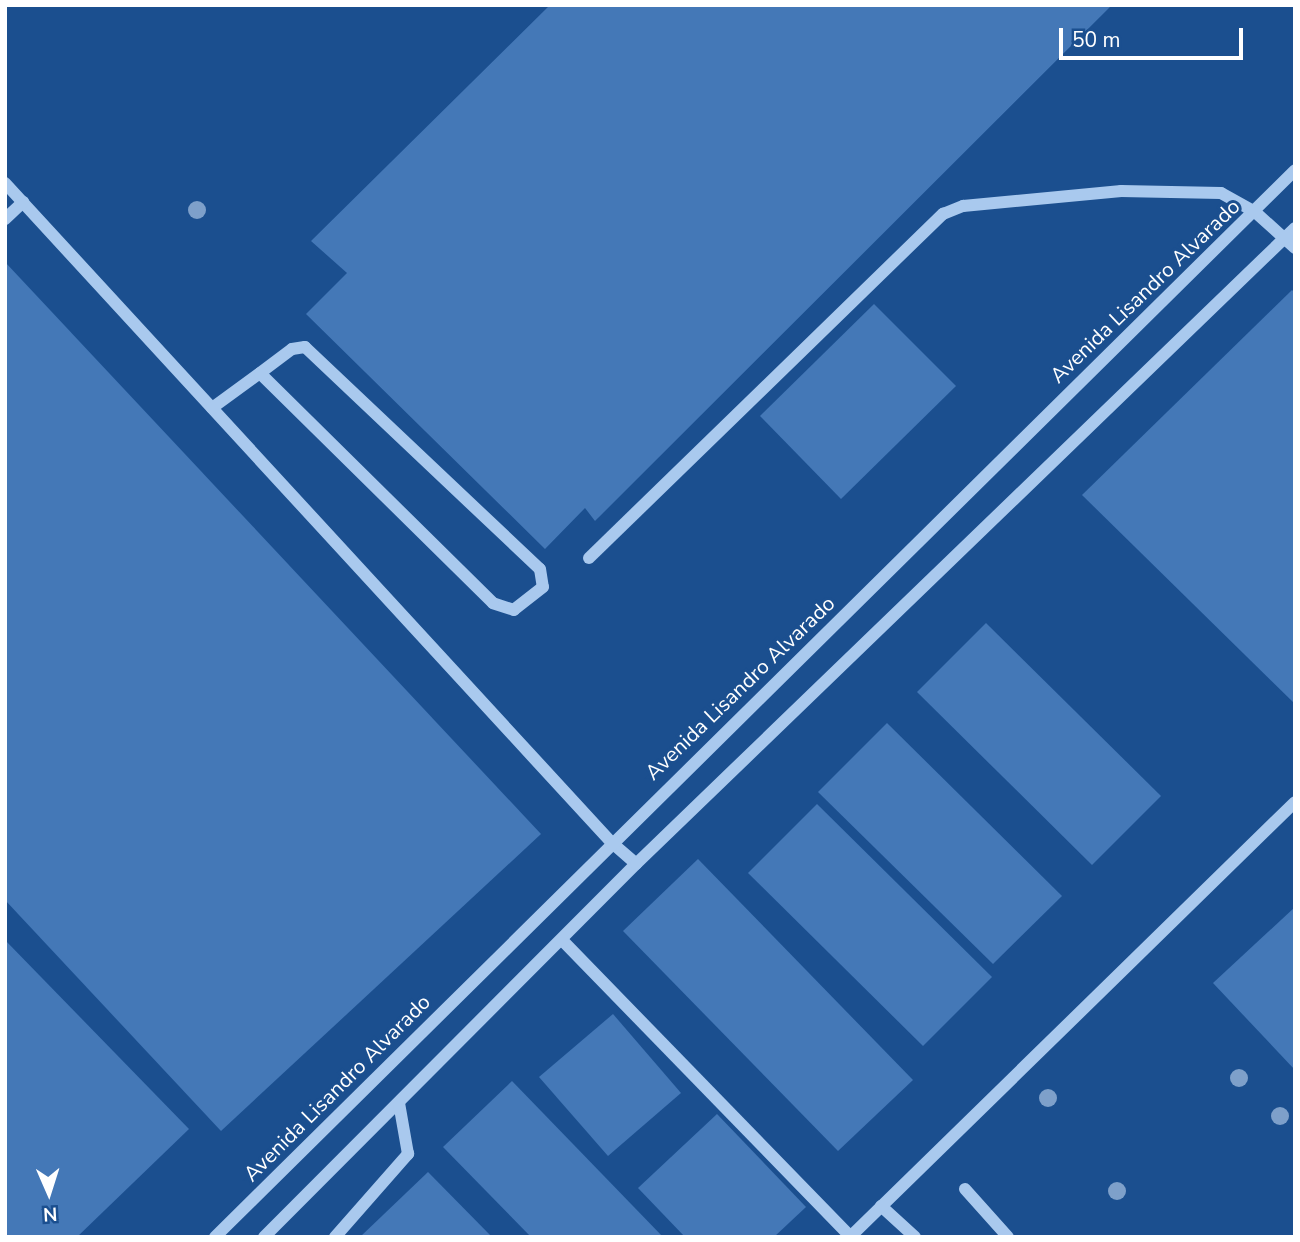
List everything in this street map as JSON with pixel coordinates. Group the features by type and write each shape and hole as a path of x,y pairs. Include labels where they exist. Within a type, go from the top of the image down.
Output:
{"street":[{"name":"Avenida Lisandro Alvarado","path":"215,1237 611,842 1295,170"},
{"path":"5,183 611,842 635,864"},
{"path":"589,558 943,214 963,206 1159,189 1221,193 1254,211 1295,248"},
{"path":"5,219 23,202"},
{"path":"264,1237 635,864 1295,228"},
{"path":"212,408 292,349 305,347 540,569 543,587 514,610 493,603 260,373"},
{"path":"562,940 851,1237 1295,802"},
{"path":"335,1237 408,1154 399,1102"},
{"path":"965,1189 1008,1237"},
{"path":"881,1206 915,1237"}],"building":[{"path":"550,5 1112,5 595,521 585,508 545,549 306,314 347,273 311,241"},
{"path":"5,262 541,834 221,1131 5,900"},
{"path":"1292,290 1295,293 1295,704 1082,495"},
{"path":"874,304 956,386 841,499 760,416"},
{"path":"986,623 1161,796 1092,865 917,692"},
{"path":"887,723 1062,896 993,964 818,792"},
{"path":"817,804 992,977 923,1046 748,873"},
{"path":"698,859 913,1080 838,1151 623,931"},
{"path":"1295,907 1295,1070 1213,983"},
{"path":"5,940 189,1129 77,1237 5,1237"},
{"path":"613,1014 681,1093 608,1156 539,1077"},
{"path":"512,1081 663,1237 531,1237 443,1147"},
{"path":"717,1114 806,1207 774,1237 685,1237 638,1188"},
{"path":"428,1172 492,1237 360,1237"}]}
